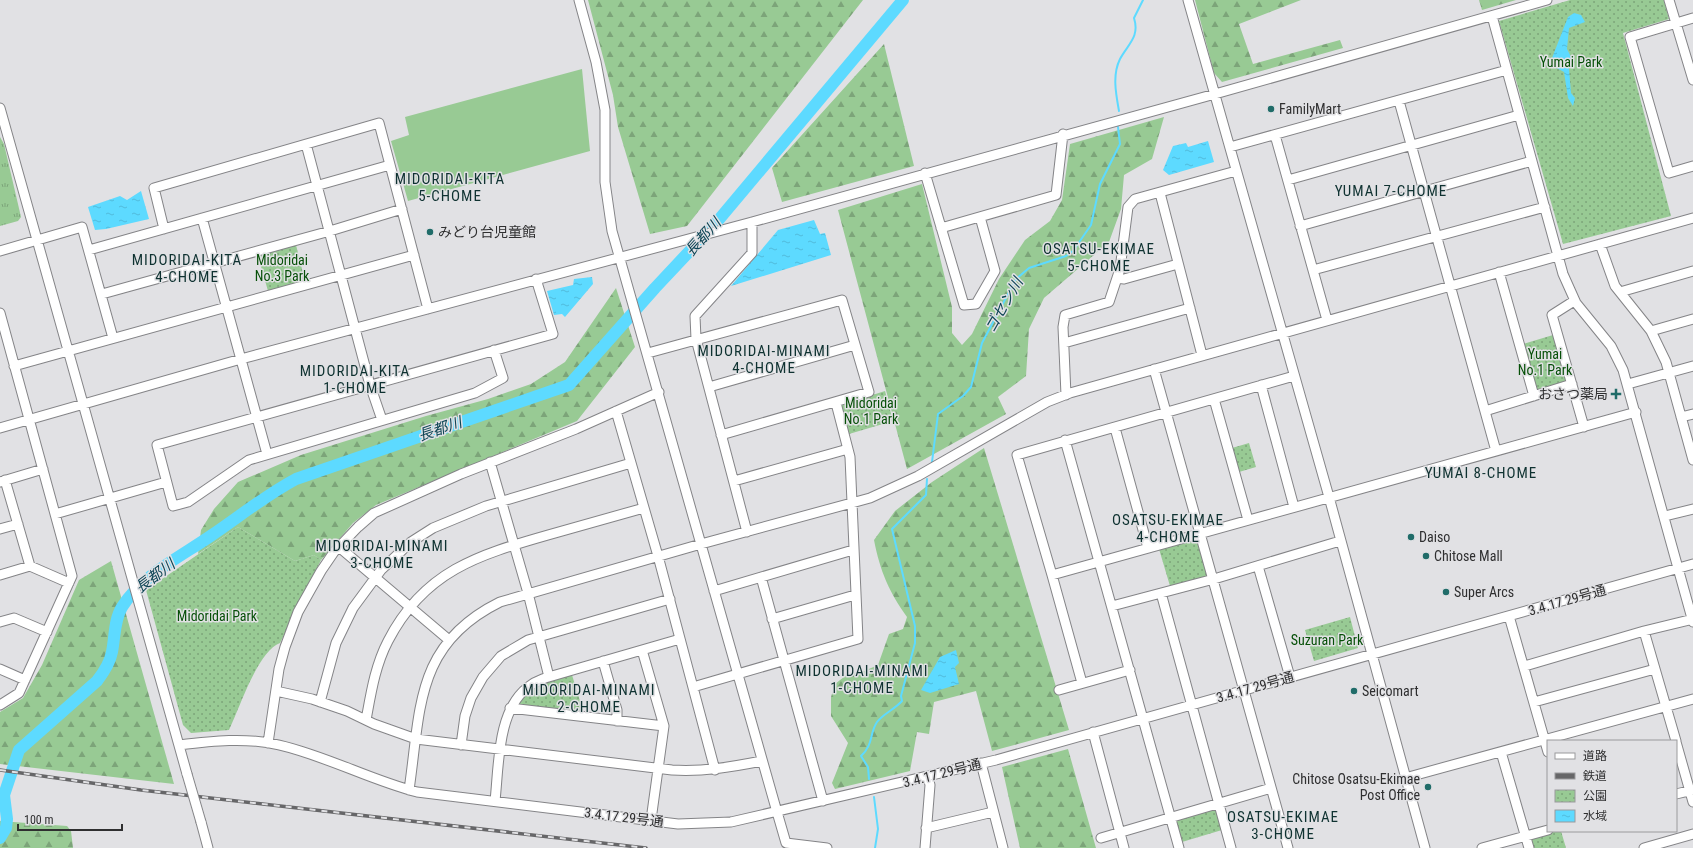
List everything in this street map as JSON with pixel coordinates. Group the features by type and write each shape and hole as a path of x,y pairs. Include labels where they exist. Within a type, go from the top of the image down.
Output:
{"street":[{"path":"579,0 596,62 605,110 606,182 612,231 643,335 762,761 786,843 827,848"},
{"path":"1188,0 1329,497 1425,848"},
{"path":"0,428 241,359 619,258 695,236 752,222 1063,134 1215,94 1547,0"},
{"path":"1669,0 1691,66 1693,80"},
{"path":"1492,16 1564,279 1574,301 1611,346 1620,363 1628,384 1693,620 1644,631 1525,666"},
{"path":"1693,18 1630,37 1669,173 1693,166"},
{"path":"1230,147 1507,70"},
{"path":"1398,100 1496,451"},
{"path":"0,108 36,241 69,351 208,848"},
{"path":"1288,180 1519,115"},
{"path":"164,229 154,188 379,122 428,309"},
{"path":"941,228 1056,195 1063,134"},
{"path":"1275,135 1327,320"},
{"path":"306,144 370,385 382,420"},
{"path":"1300,226 1532,161"},
{"path":"89,250 390,165"},
{"path":"1066,395 1063,328 1065,315 1109,302 1122,258 1128,207 1135,199 1236,171"},
{"path":"925,173 964,305 976,304 995,271 980,217"},
{"path":"1160,193 1202,355"},
{"path":"1313,270 1545,206"},
{"path":"102,294 330,231 402,209"},
{"path":"202,218 267,454"},
{"path":"409,790 420,702 425,683 438,656 449,640 463,625 481,612 500,602 658,556 870,498 918,476 1047,402 1066,395 1202,355 1693,218"},
{"path":"747,532 696,339 695,316 752,253 752,222"},
{"path":"0,251 82,228 102,294 113,338"},
{"path":"1600,244 1610,275 1620,292 1651,331 1660,348 1669,373 1693,460"},
{"path":"14,366 414,255"},
{"path":"1117,278 1124,279 1178,264"},
{"path":"1620,292 1693,271"},
{"path":"1499,272 1534,396"},
{"path":"494,350 503,378 475,393 249,460 188,502 172,506 157,445 494,350 553,334 536,279"},
{"path":"648,353 842,300 869,392 836,403 721,435"},
{"path":"1574,301 1552,315 1584,427"},
{"path":"1064,343 1190,308"},
{"path":"0,313 3,335 14,366 72,576 19,693 0,705"},
{"path":"1651,331 1693,319"},
{"path":"709,387 855,345"},
{"path":"1628,384 1693,366"},
{"path":"1154,369 1214,579 1288,848"},
{"path":"1082,683 1017,455 1065,440 1115,428 1294,376"},
{"path":"1485,411 1572,384"},
{"path":"1261,385 1294,507"},
{"path":"268,743 285,647 298,612 321,571 338,547 374,513 490,462 576,429 659,392"},
{"path":"1214,399 1248,520"},
{"path":"693,686 858,639 850,503 851,476 848,449 836,403"},
{"path":"616,411 670,599 715,770"},
{"path":"1052,575 1636,412"},
{"path":"1681,417 1693,414"},
{"path":"1115,428 1148,548"},
{"path":"1065,440 1179,848"},
{"path":"734,481 848,449"},
{"path":"490,462 528,593 550,677"},
{"path":"320,702 339,636 353,608 375,577 400,551 424,533 453,519 501,500 631,463"},
{"path":"30,566 18,524 3,481 42,469"},
{"path":"55,514 166,482"},
{"path":"366,720 371,691 384,651 392,634 410,607 431,586 457,568 487,553 644,508"},
{"path":"1665,516 1693,509"},
{"path":"0,529 18,524"},
{"path":"1112,606 1214,579 1340,541"},
{"path":"338,547 449,640"},
{"path":"714,591 853,550"},
{"name":"3.4.17 29号通","path":"179,745 232,741 268,743 311,754 378,781 409,790 678,824 731,822 928,777 981,763 1693,564"},
{"path":"0,575 30,566 68,584"},
{"path":"1258,566 1290,677"},
{"path":"761,577 823,801"},
{"path":"1161,593 1231,848"},
{"path":"772,619 855,595"},
{"path":"461,745 467,707 483,677 506,653 528,640 670,599"},
{"path":"1509,616 1525,666 1547,749"},
{"path":"0,622 14,618 47,632"},
{"path":"1644,631 1674,740"},
{"path":"495,801 503,729 510,708 528,687 550,677 680,639"},
{"path":"642,650 664,726 651,820"},
{"path":"603,661 617,710 617,721"},
{"path":"0,669 25,680"},
{"path":"1534,702 1655,669"},
{"path":"1059,690 1130,670"},
{"path":"276,691 320,702 347,711 416,740 658,769 698,772 762,761"},
{"path":"1405,778 1693,699"},
{"path":"510,708 664,726"},
{"path":"1093,732 1124,848"},
{"path":"1677,749 1691,790 1693,802"},
{"path":"1501,752 1528,848"},
{"path":"981,763 1003,848"},
{"path":"925,848 930,785 928,777"},
{"path":"1101,838 1272,788"},
{"path":"1677,794 1691,790"},
{"path":"926,828 993,812"},
{"path":"1482,848 1547,830"},
{"path":"1644,848 1693,834"}],"green space":[{"path":"588,0 863,0 687,226 650,234 618,127 613,95"},
{"path":"1195,0 1301,0 1239,24 1253,64 1340,40 1343,48 1222,82 1214,73"},
{"path":"1479,0 1516,0 1482,10"},
{"name":"Yumai Park","path":"1570,0 1664,0 1669,19 1623,33 1671,216 1563,244 1499,21"},
{"path":"884,44 914,166 782,202 772,168"},
{"path":"582,69 590,151 408,201 391,141 409,135 405,117"},
{"path":"1164,117 1152,159 1124,175 1121,209 1109,242 1044,298 1029,329 1026,376 998,397 1006,414 907,469 838,210 922,184 952,307 952,333 962,345 972,334 999,279 1025,240 1050,221 1062,200 1070,144"},
{"path":"0,137 4,144 21,217 18,221 0,226"},
{"name":"Midoridai No.3 Park","path":"296,245 305,281 268,291 258,256"},
{"path":"616,288 635,347 577,421 376,505 353,523 321,560 314,555 295,561 238,527 198,554 201,530 214,509 238,482 301,455 426,416 488,399 531,384 565,362"},
{"name":"Yumai No.1 Park","path":"1553,335 1567,381 1537,390 1523,344"},
{"name":"Midoridai No.1 Park","path":"885,391 893,421 849,434 841,405"},
{"path":"1249,443 1256,467 1239,472 1232,448"},
{"path":"984,448 1069,730 992,751 976,691 934,702 929,734 917,732 910,771 835,789 832,783 848,743 831,716 831,697 835,684 849,673 862,672 878,665 889,634 903,629 907,617 895,599 886,581 879,562 874,540 895,511 932,482"},
{"name":"Midoridai Park","path":"238,527 295,561 314,555 321,560 280,643 272,648 264,657 257,669 229,730 191,733 183,725 146,590"},
{"path":"1197,538 1207,576 1170,586 1159,549"},
{"path":"111,561 174,784 0,764 0,712 23,698 42,665 79,580"},
{"name":"Suzuran Park","path":"1350,617 1358,648 1314,661 1305,630"},
{"path":"572,675 584,714 521,706 519,702 525,695 537,686"},
{"path":"1068,749 1096,848 1020,848 1002,767"},
{"path":"1216,808 1222,830 1182,842 1176,819"},
{"path":"0,821 67,826 71,831 73,848 0,848"},
{"path":"1552,832 1561,832 1566,848 1531,848 1528,839"}],"water":[{"path":"1574,13 1581,15 1585,22 1569,28 1567,49 1571,57 1569,69 1571,93 1575,98 1573,106 1568,98 1564,72 1553,66 1552,58 1568,17"},
{"path":"1208,141 1214,162 1169,175 1163,170 1173,146 1186,143 1188,147"},
{"path":"141,191 149,219 106,229 95,230 88,207 120,196 127,200"},
{"path":"814,220 820,234 825,233 831,255 731,286 778,230"},
{"path":"592,277 593,284 565,317 562,314 554,315 547,291 573,285 574,279"},
{"path":"956,650 959,663 955,667 959,684 930,693 921,690 940,657"}],"waterway":[{"name":"長都川","path":"0,838 6,828 7,819 4,795 19,750 100,678 110,660 119,612 140,585 163,567 296,479 569,385 655,288 716,223 903,0"},
{"name":"ゴセン川","path":"1119,111 1115,85 1116,71 1120,59 1134,35 1134,18 1143,0"},
{"name":"ゴセン川","path":"932,462 938,414 963,396 971,387 982,343 1016,279 1029,268 1066,256 1073,251 1091,225 1100,184 1120,144 1118,127"},
{"name":"ゴセン川","path":"869,779 868,767 861,756 870,743 877,722 882,716 902,701 901,696 915,643 915,626 892,529 926,495 927,479"},
{"name":"ゴセン川","path":"874,797 878,829 875,848"}],"railway":[{"path":"0,770 141,790 646,848"}],"place":[{"name":"FamilyMart","path":"1271,109"},
{"name":"みどり台児童館","path":"430,232"},
{"name":"おさつ薬局","path":"1616,394"},
{"name":"Daiso","path":"1411,537"},
{"name":"Chitose Mall","path":"1426,556"},
{"name":"Super Arcs","path":"1446,592"},
{"name":"Seicomart","path":"1354,691"},
{"name":"Chitose Osatsu-Ekimae Post Office","path":"1428,787"}],"district":[{"name":"MIDORIDAI-KITA 5-CHOME","path":"450,188"},
{"name":"YUMAI 7-CHOME","path":"1391,191"},
{"name":"OSATSU-EKIMAE 5-CHOME","path":"1099,258"},
{"name":"MIDORIDAI-KITA 4-CHOME","path":"187,268"},
{"name":"MIDORIDAI-MINAMI 4-CHOME","path":"764,360"},
{"name":"MIDORIDAI-KITA 1-CHOME","path":"355,380"},
{"name":"YUMAI 8-CHOME","path":"1481,473"},
{"name":"OSATSU-EKIMAE 4-CHOME","path":"1168,528"},
{"name":"MIDORIDAI-MINAMI 3-CHOME","path":"382,554"},
{"name":"MIDORIDAI-MINAMI 1-CHOME","path":"862,680"},
{"name":"MIDORIDAI-MINAMI 2-CHOME","path":"589,698"},
{"name":"OSATSU-EKIMAE 3-CHOME","path":"1283,826"}]}
